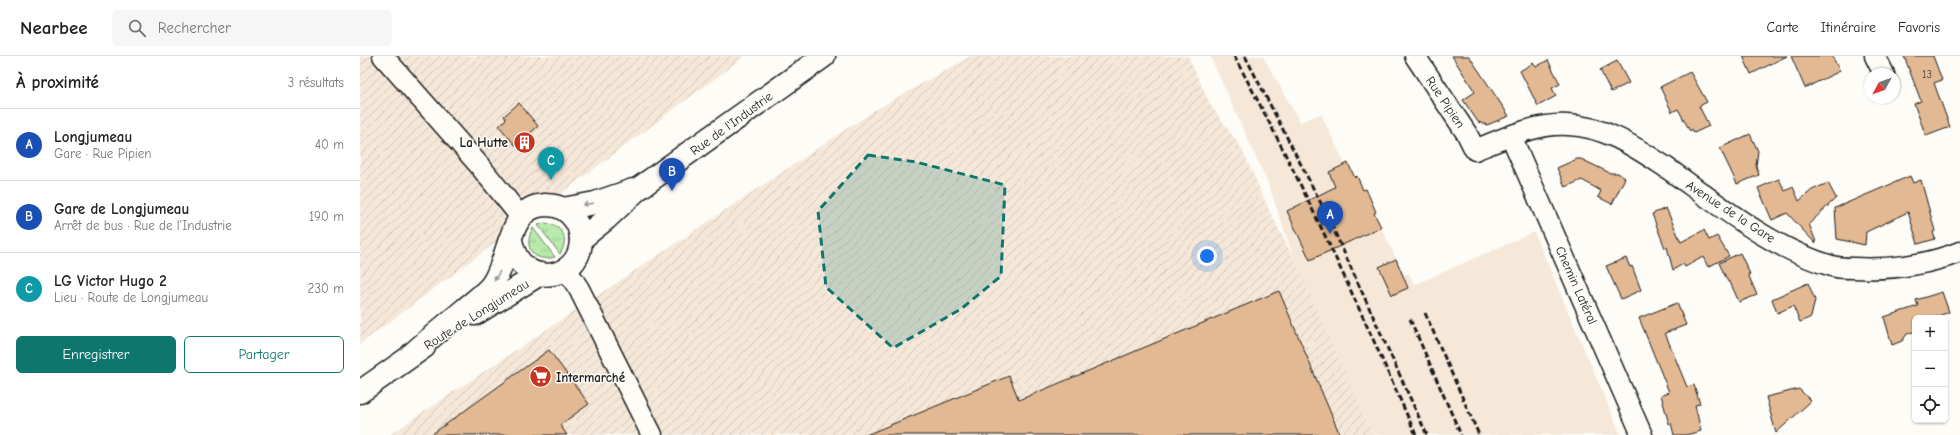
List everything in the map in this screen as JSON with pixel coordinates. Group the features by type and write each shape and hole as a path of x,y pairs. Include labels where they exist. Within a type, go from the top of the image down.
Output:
{"street":[{"path":"383,56 474,160 520,216 528,209 540,205 552,205 563,209 573,217 579,227 581,239 579,252 573,262 566,269 579,289 652,435"},
{"name":"Rue de l'Industrie","path":"581,239 606,219 638,189 824,56"},
{"name":"Rue Pipien","path":"1415,56 1467,134 1475,150"},
{"path":"1876,56 1881,68"},
{"name":"Avenue de la Gare","path":"1475,150 1511,136 1552,125 1587,127 1604,132 1638,149 1740,220 1769,238 1799,254 1834,267 1881,269 1923,263 1960,252"},
{"name":"Chemin Latéral","path":"1511,136 1642,435"},
{"name":"Rue de l'Industrie","path":"563,209 595,203 638,189"},
{"name":"Route de Longjumeau","path":"412,354 490,287 498,274 511,240 513,228 520,216"},
{"name":"Route de Longjumeau","path":"511,240 513,252 520,262 529,270 540,274 553,274 566,269"},
{"name":"Route de Longjumeau","path":"360,392 412,354 540,274"}],"highlighted area":[{"path":"868,155 916,162 1005,185 1001,276 961,309 893,348 826,287 818,211"}],"shaded area":[{"path":"360,56 745,56 360,344"},
{"path":"971,56 1188,56 1210,104 1242,149 1270,212 1297,265 1373,435 389,435 875,110"},
{"path":"1210,56 1263,56 1300,122 1321,114 1345,164 1348,163 1354,177 1357,176 1363,190 1366,189 1376,211 1374,213 1404,275 1409,273 1414,285 1534,232 1621,435 1373,435 1295,262 1269,186"}],"green space":[{"path":"545,223 551,224 563,233 564,242 560,254 538,225"},
{"path":"533,228 555,257 541,258 532,252 529,242"}],"building":[{"path":"1452,56 1469,56 1509,116 1487,125 1478,122 1463,100 1475,92"},
{"path":"1743,56 1787,56 1751,74"},
{"path":"1791,56 1832,56 1840,71 1805,88"},
{"path":"1904,56 1933,56 1942,80 1934,83 1950,127 1926,136 1914,104 1921,101"},
{"path":"1548,60 1560,84 1552,88 1556,96 1538,106 1520,71 1533,63 1536,67"},
{"path":"1617,61 1629,83 1611,92 1600,70"},
{"path":"1690,72 1707,102 1699,106 1709,126 1694,133 1692,129 1690,131 1678,109 1672,112 1660,87"},
{"path":"519,103 538,126 516,146 499,126 506,119 504,116"},
{"path":"1750,134 1758,151 1756,166 1759,175 1737,184 1720,148"},
{"path":"1577,159 1581,159 1610,173 1618,173 1625,178 1612,204 1598,197 1601,191 1582,180 1565,187 1557,168"},
{"path":"1348,163 1355,178 1357,176 1363,190 1366,189 1376,212 1374,213 1381,227 1310,260 1287,211 1335,187 1329,172"},
{"path":"1910,176 1913,183 1921,180 1935,231 1933,232 1935,239 1918,244 1908,212 1866,232 1865,245 1837,239 1835,208"},
{"path":"1779,179 1785,191 1793,187 1799,201 1812,190 1828,183 1836,198 1809,224 1816,242 1815,243 1787,213 1772,220 1758,188"},
{"path":"1666,208 1681,242 1704,230 1709,240 1717,236 1729,256 1708,267 1703,257 1685,267 1683,264 1673,270 1667,247 1665,248 1652,214"},
{"path":"1740,253 1750,274 1748,274 1757,295 1739,302 1719,263"},
{"path":"1626,258 1630,267 1632,266 1641,290 1621,299 1606,266"},
{"path":"1396,259 1408,288 1392,295 1379,267"},
{"path":"1808,283 1815,300 1811,317 1800,322 1793,306 1777,313 1772,299"},
{"path":"1279,291 1340,435 866,435 1009,376 1019,400"},
{"path":"1942,292 1949,312 1941,315 1912,315 1912,332 1907,334 1902,341 1892,345 1884,317 1918,306 1916,300"},
{"path":"1677,303 1686,325 1665,333 1687,387 1694,385 1700,404 1695,405 1701,431 1686,435 1674,435 1671,423 1669,424 1661,395 1669,392 1639,318"},
{"name":"Intermarché","path":"549,350 589,404 560,425 567,435 431,435"},
{"path":"1799,389 1811,401 1776,433 1766,397"}],"railway":[{"path":"1234,56 1306,196 1416,435"},
{"path":"1245,56 1327,215 1427,435"},
{"path":"1425,313 1479,435"},
{"path":"1410,319 1461,435"}],"place":[{"name":"La Hutte","path":"524,142"},
{"name":"LG Victor Hugo 2","path":"551,180"},
{"name":"Gare de Longjumeau","path":"672,191"},
{"name":"Longjumeau","path":"1330,234"},
{"name":"Intermarché","path":"540,377"}]}
